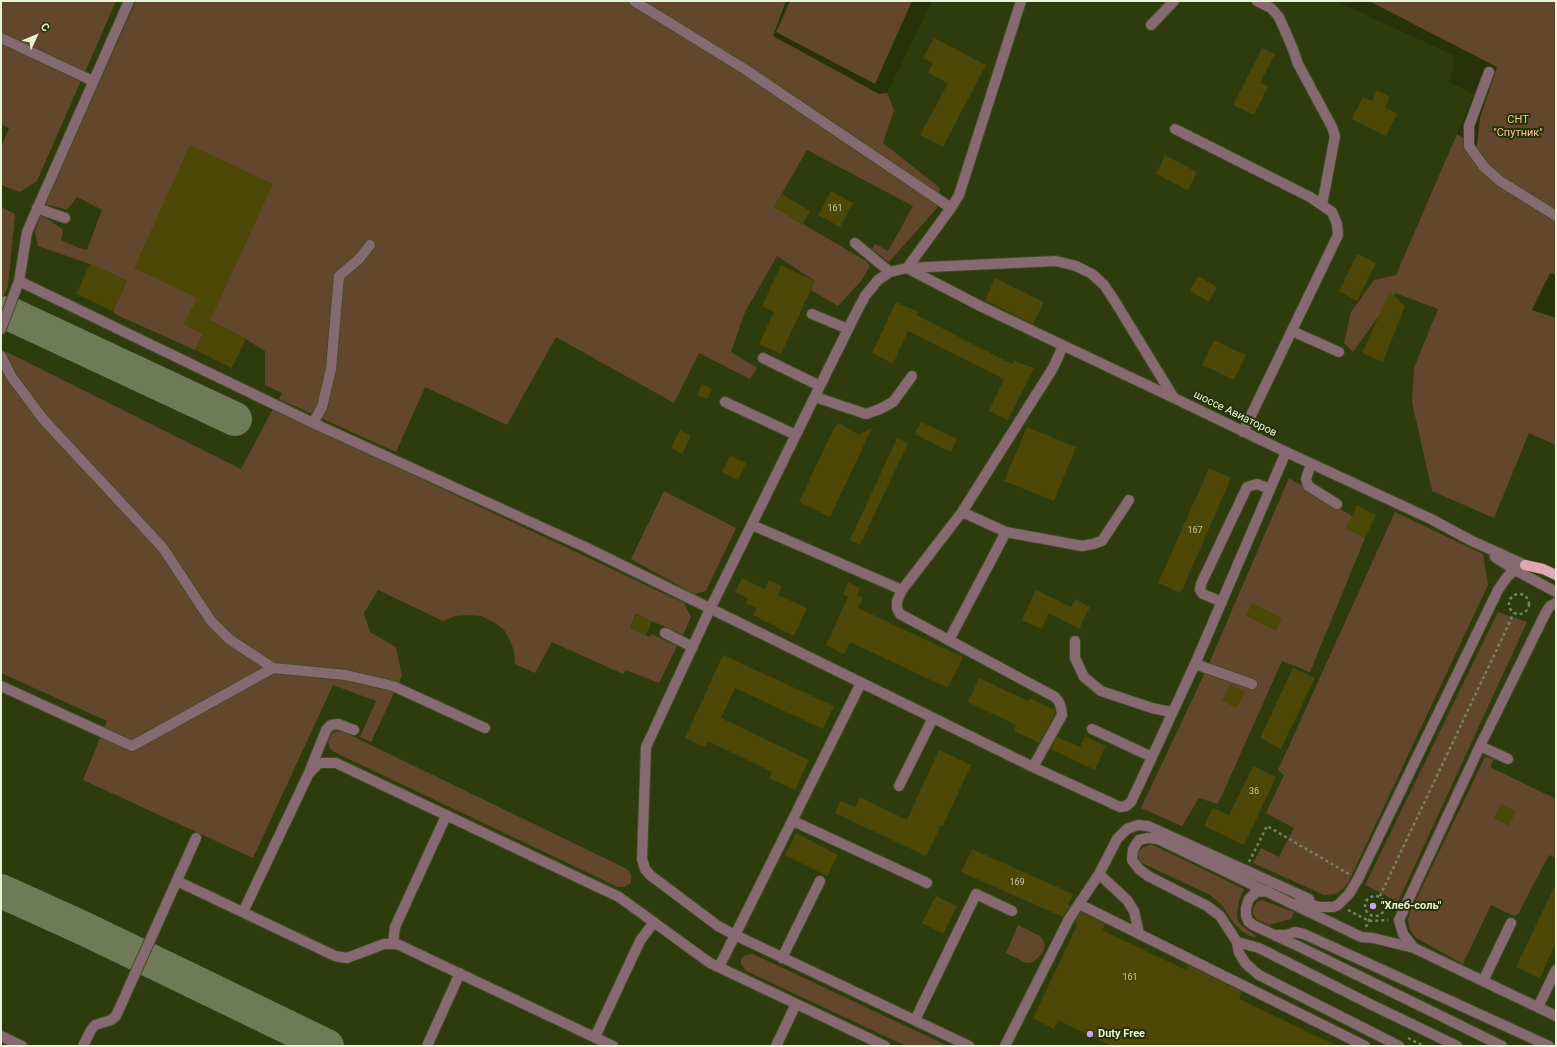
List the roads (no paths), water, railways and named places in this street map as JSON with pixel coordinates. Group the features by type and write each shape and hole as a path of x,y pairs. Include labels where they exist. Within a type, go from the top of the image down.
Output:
{"main road":[{"name":"шоссе Авиаторов","path":"1525,565 1543,569 1556,575"}],"street":[{"path":"1,329 19,281 27,232 129,1"},
{"path":"634,1 743,68 952,208"},
{"path":"907,268 952,208 959,195 1021,1"},
{"path":"1151,25 1174,1"},
{"path":"1257,1 1271,8 1279,17 1298,64 1332,126 1334,136 1322,205"},
{"path":"1,38 93,81"},
{"path":"1489,72 1469,126 1469,146 1484,167 1500,181 1556,216"},
{"path":"1175,128 1310,197 1332,212 1337,224 1338,235 1243,432"},
{"path":"37,208 65,218"},
{"path":"855,243 890,272"},
{"path":"313,423 322,407 331,369 339,276 370,245"},
{"path":"969,1046 782,958 718,926 650,875 645,869 642,859 646,747 710,609 848,329 866,296 878,280 890,272 907,268 1056,261 1076,266 1092,274 1104,285 1174,398"},
{"name":"шоссе Авиаторов","path":"907,268 980,306 1063,346 1311,464 1431,519 1470,540 1525,565"},
{"path":"19,281 313,423 585,547 1033,767 1120,807 1126,806 1131,802 1171,712 1195,664 1286,452"},
{"path":"812,314 848,329"},
{"path":"1292,331 1339,352"},
{"path":"1033,767 1062,715 1059,702 1055,697 900,614 897,608 897,601 902,590 962,512 1053,368 1063,346"},
{"path":"1,356 11,376 43,419 163,548 211,621 229,639 273,668 346,675 393,686 485,728"},
{"path":"763,358 820,386"},
{"path":"815,397 866,414 880,410 893,402 912,376"},
{"path":"724,402 796,435"},
{"path":"1311,464 1306,479 1308,486 1337,504"},
{"path":"1222,602 1203,594 1200,590 1201,584 1247,486 1257,484 1270,489"},
{"path":"962,512 1006,532 1082,546 1102,541 1129,500"},
{"path":"752,525 902,590"},
{"path":"949,640 1006,532"},
{"path":"1470,540 1514,570 1556,592"},
{"path":"1502,1046 1252,925 1246,915 1246,905 1251,896 1258,892 1267,891 1276,891 1318,907 1327,908 1338,905 1344,900 1358,879 1498,590 1514,570 1525,565"},
{"path":"1414,948 1403,934 1400,920 1480,746 1546,612 1550,606 1556,604"},
{"path":"665,633 693,647"},
{"path":"1075,641 1075,658 1084,677 1101,691 1152,708 1171,712"},
{"path":"1195,664 1252,684"},
{"path":"1,686 132,746 273,668"},
{"path":"718,967 793,821 861,683"},
{"path":"899,786 933,718"},
{"path":"243,912 308,775 326,730 331,725 338,724 354,730"},
{"path":"1092,729 1152,757"},
{"path":"1480,746 1508,759"},
{"path":"308,775 318,764 328,762 336,763 619,897 703,958 718,967 885,1046"},
{"path":"393,944 395,927 446,816"},
{"path":"793,821 927,883"},
{"path":"1005,1046 1069,919 1099,874 1118,839 1127,829 1138,825 1148,826 1327,908"},
{"path":"84,1046 90,1030 95,1025 111,1020 116,1016 196,838"},
{"path":"1400,1046 1259,975 1246,964 1239,953 1237,942 1220,916 1207,906 1148,876 1139,869 1132,860 1133,849 1139,840 1148,838 1158,839 1361,937 1373,938 1414,948 1556,1016"},
{"path":"1099,874 1127,900 1134,911 1139,933"},
{"path":"176,881 342,958 347,958 384,944 404,946 613,1046"},
{"path":"782,958 820,881"},
{"path":"915,1020 976,894 1012,911"},
{"path":"1079,904 1365,1046"},
{"path":"595,1037 640,941 654,922"},
{"path":"1483,981 1511,923"},
{"path":"1271,934 1287,935 1295,932 1304,934 1549,1046"},
{"path":"1237,942 1259,948 1457,1046"},
{"path":"1538,1007 1556,970"},
{"path":"427,1046 460,973"},
{"path":"776,1046 796,1004"},
{"path":"1,1036 22,1046"}],"place":[{"name":"\"Хлеб-соль\"","path":"1373,906"},
{"name":"Duty Free","path":"1090,1034"}],"park label":[{"name":"СНТ \"Спутник\"","path":"1518,126"}]}
